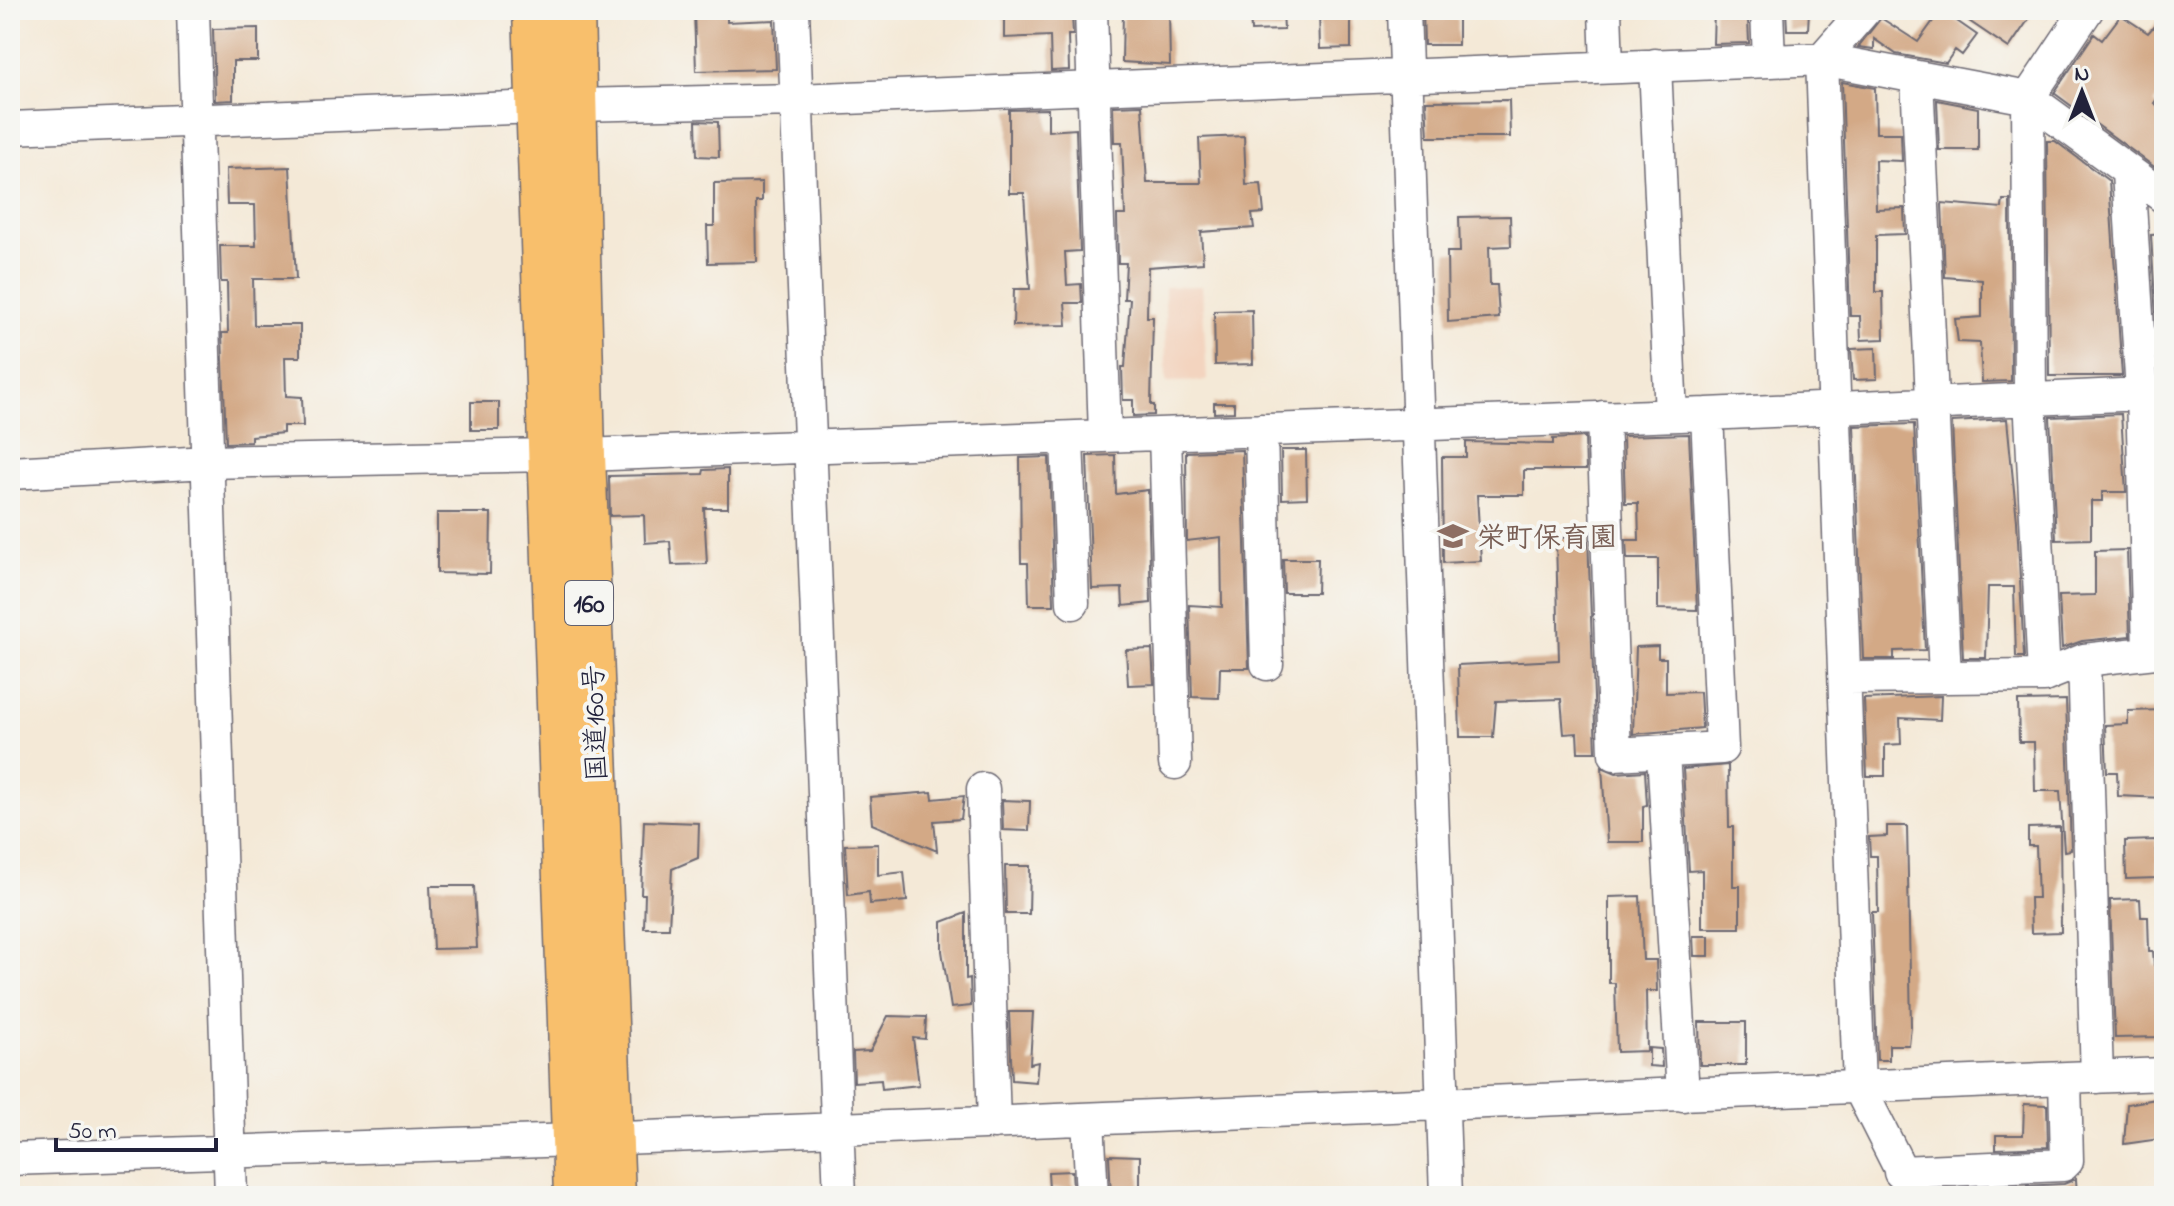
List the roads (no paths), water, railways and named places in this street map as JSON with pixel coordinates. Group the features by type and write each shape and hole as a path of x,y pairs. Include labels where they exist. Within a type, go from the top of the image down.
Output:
{"highway":[{"name":"国道160号","path":"535,10 557,106"},
{"name":"国道160号","path":"572,10 557,106 567,455 593,1139 613,1196"},
{"name":"国道160号","path":"576,1196 593,1139"}],"street":[{"path":"193,10 231,1196"},
{"path":"793,10 840,1196"},
{"path":"1091,10 1105,436"},
{"path":"1404,10 1446,1196"},
{"path":"1605,10 1607,67"},
{"path":"1767,10 1769,61"},
{"path":"1865,10 1822,59 1834,408 1847,678 1859,1087 1907,1184 2063,1165 2067,1161 2081,1078 2084,660"},
{"path":"2044,676 2030,397 2028,98 2087,10"},
{"path":"10,128 1822,59 2028,98 2164,197"},
{"path":"1655,65 1671,415"},
{"path":"1917,78 1945,677"},
{"path":"1847,678 2044,676 2084,660 2156,651 2153,393 2128,173"},
{"path":"10,473 208,462 811,449 2153,393"},
{"path":"1603,417 1615,754 1722,748 1707,414"},
{"path":"1261,430 1267,664"},
{"path":"1165,434 1175,763"},
{"path":"1067,438 1073,603"},
{"path":"1663,752 1683,1095"},
{"path":"983,789 994,1123"},
{"path":"10,1159 593,1139 2164,1074"},
{"path":"1088,1119 1092,1196"}],"place":[{"name":"栄町保育園","path":"1453,536"}]}
